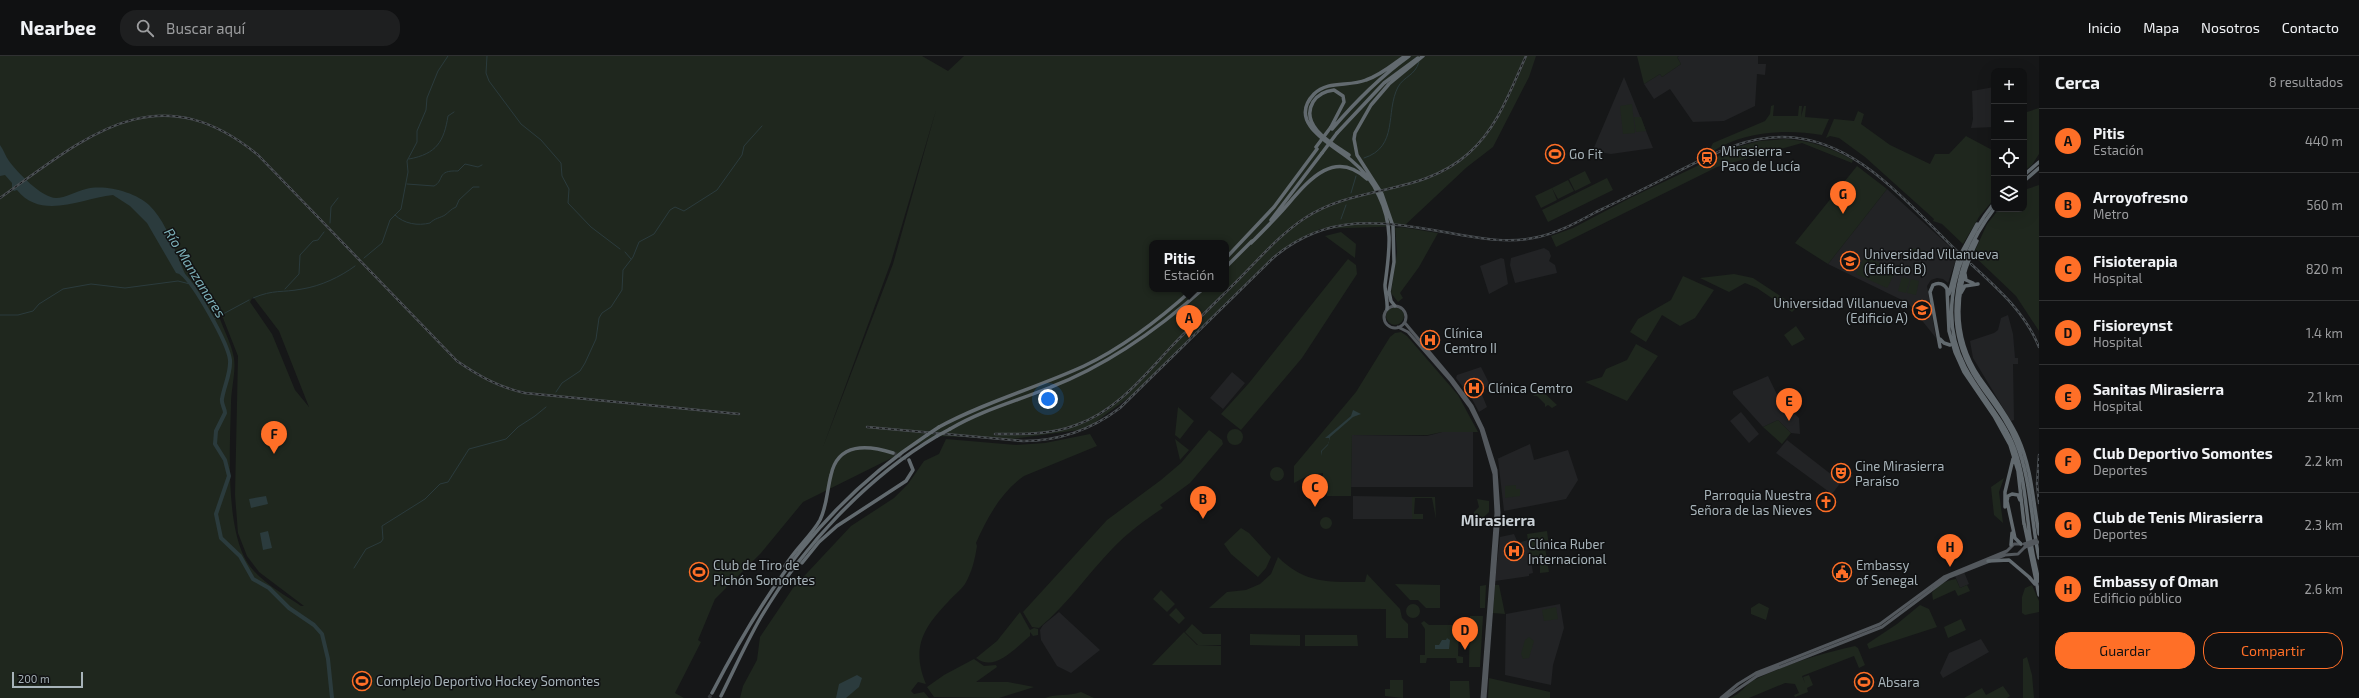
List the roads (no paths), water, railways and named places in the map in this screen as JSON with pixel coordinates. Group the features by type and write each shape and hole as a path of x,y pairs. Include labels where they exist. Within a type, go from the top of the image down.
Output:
{"highway":[{"path":"1380,194 1361,170 1315,134 1309,126 1307,105 1315,93 1330,85 1364,81 1377,76 1405,56"},
{"path":"1229,255 1274,206 1331,128 1379,79 1409,56"},
{"path":"1396,306 1391,301 1389,292 1394,262 1393,226 1380,194 1357,155 1354,146 1355,133 1371,105 1382,92 1422,56"},
{"path":"1250,243 1279,210 1337,133 1384,83 1422,56"},
{"path":"1331,128 1344,102 1343,96 1334,90 1324,92 1315,99 1310,112 1312,123 1320,134 1362,168 1380,194 1387,216 1391,239 1385,285 1387,309"},
{"path":"2027,172 2039,162"},
{"path":"1229,264 1308,181 1326,170 1343,167 1361,174 1380,194"},
{"path":"2027,178 2039,168"},
{"path":"1947,307 1951,282 1958,258 1978,223 1991,207"},
{"path":"1989,209 1969,244 1957,270 1952,292 1952,324 1956,346 1965,367 2008,433 2019,463 2026,547 2039,591"},
{"path":"1993,212 1982,230 1968,262 1960,288 1960,333 1964,348 1971,363 2014,428 2026,456 2039,534"},
{"path":"1993,212 1978,233 1961,272 1956,298 1957,333 1968,365 2001,413 2016,440 2026,476 2039,558"},
{"path":"1959,306 1963,288 1971,284 1978,284 1968,281 1965,277 1968,262"},
{"path":"1940,347 1930,292 1935,284 1941,284 1946,288 1947,307 1953,348 1961,367 2001,427 2012,453 2019,478 2026,547 2039,595"},
{"path":"775,584 807,542 845,501 889,462 927,435 939,427 986,404 1085,366 1126,342 1189,292"},
{"path":"721,696 760,618 785,581 812,546 863,493 894,466 950,428 983,412 1051,388 1088,371 1129,347 1199,292"},
{"path":"1939,338 1944,343 1950,345"},
{"path":"1971,383 2008,433"},
{"path":"712,693 742,635 775,584 789,559 820,520 826,504 831,473 838,461 849,451 858,448 875,447 893,453"},
{"path":"2010,546 2013,538 2004,496 2012,467 2012,453"},
{"path":"785,581 819,542 837,526 906,481 913,470 909,460"},
{"path":"2031,482 2033,522"},
{"path":"2024,524 2019,497 2016,494 2011,494 2007,499 2015,538 2026,547 2039,581"},
{"path":"1988,561 2004,559 2013,562 2032,580 2039,598"}],"main road":[{"path":"1396,306 1405,311 1405,323 1452,379 1472,406 1483,429 1496,470 1499,513 1492,580 1483,698 1497,505 1493,468 1481,430 1464,398 1408,332 1398,327 1392,327 1386,323 1384,317 1387,309 1396,306"},
{"path":"1398,327 1405,323"},
{"path":"1721,698 1738,684 1756,673 1861,634 1897,617 1945,579 1988,561 2018,554 2039,539"},
{"path":"1861,634 1889,619 1944,577 2010,546 2026,547 2039,542"},
{"path":"2010,546 2013,554"},
{"path":"1725,698 1757,676 1855,636"}],"waterway":[{"path":"364,258 382,243 390,220 401,209 408,172 407,161 417,142 417,131 426,110 427,98 438,71 448,56"},
{"path":"487,56 486,73 489,81 521,124 541,140 561,163 562,176 569,189 568,203 591,227 620,249"},
{"path":"1364,158 1375,153 1382,146 1387,137 1394,97 1398,87 1400,83 1415,70 1419,62"},
{"path":"409,159 426,154 438,145 444,133 448,116 454,112"},
{"path":"556,392 562,383 580,371 585,363 596,339 599,318 602,313 611,307 622,290 623,270 633,257 639,242 654,234 670,210 675,207 684,211 717,190 742,155 744,146 762,126"},
{"path":"407,184 434,186 444,174 451,171 458,171 465,164 478,167 482,165"},
{"path":"1351,193 1356,176"},
{"path":"395,215 411,224 430,223 456,207 459,200 473,187 479,187"},
{"path":"330,223 331,207 338,198"},
{"path":"1341,219 1346,205"},
{"path":"285,289 299,274 300,255 313,241 318,240 324,232"},
{"path":"625,252 631,259"},
{"path":"253,298 267,293 316,286 343,274 355,266"},
{"name":"Río Manzanares","path":"181,273 194,288 210,314 228,352 230,360 222,399 225,413 216,431 215,444 225,460 229,476 216,514 221,538 240,556 253,579 269,588 289,608 314,625 322,634 328,659 332,698"},
{"path":"0,315 18,315 33,311 39,304 63,289 91,284 125,288 178,281 190,284"},
{"path":"212,320 249,300"},
{"path":"354,568 366,549 381,542 383,539 382,526 425,499 440,484 448,482 469,449 506,439 518,427 546,407"}],"tunnel":[{"path":"893,453 909,460"},
{"path":"709,698 712,693"}],"railway":[{"path":"1229,289 1278,240 1305,218 1325,207 1346,200 1430,177 1450,167 1469,153 1479,143 1496,120 1526,56"},
{"path":"0,198 62,154 93,136 123,122 155,116 187,118 221,131 258,155 457,361 481,376 506,388 525,393 739,414"},
{"path":"867,427 1023,441 1049,439 1074,433 1098,422 1120,408 1273,258 1295,242 1318,232 1340,226 1363,223 1411,226 1488,239 1515,240 1533,238 1566,228 1716,153 1763,138 1797,138 1821,143 1844,153 1865,166 1885,182 1958,252"},
{"path":"1971,264 2010,302 2026,323 2039,347"},
{"path":"995,434 1056,431 1076,425 1104,411 1128,392 1226,292"},
{"path":"2039,455 2037,484 2039,503"}],"place":[{"name":"Go Fit","path":"1555,154"},
{"name":"Mirasierra - Paco de Lucía","path":"1707,158"},
{"name":"Club de Tenis Mirasierra","path":"1843,214"},
{"name":"Universidad Villanueva (Edificio B)","path":"1850,261"},
{"name":"Universidad Villanueva (Edificio A)","path":"1922,310"},
{"name":"Pitis","path":"1189,338"},
{"name":"Clínica Cemtro II","path":"1430,340"},
{"name":"Clínica Cemtro","path":"1474,388"},
{"name":"Sanitas Mirasierra","path":"1789,421"},
{"name":"Club Deportivo Somontes","path":"274,454"},
{"name":"Cine Mirasierra Paraíso","path":"1841,473"},
{"name":"Parroquia Nuestra Señora de las Nieves","path":"1826,502"},
{"name":"Fisioterapia","path":"1315,507"},
{"name":"Arroyofresno","path":"1203,519"},
{"name":"Clínica Ruber Internacional","path":"1514,551"},
{"name":"Embassy of Oman","path":"1950,567"},
{"name":"Club de Tiro de Pichón Somontes","path":"699,572"},
{"name":"Embassy of Senegal","path":"1842,572"},
{"name":"Fisioreynst","path":"1465,650"},
{"name":"Complejo Deportivo Hockey Somontes","path":"362,681"},
{"name":"Absara","path":"1864,682"}],"district":[{"name":"Mirasierra","path":"1498,521"}]}
